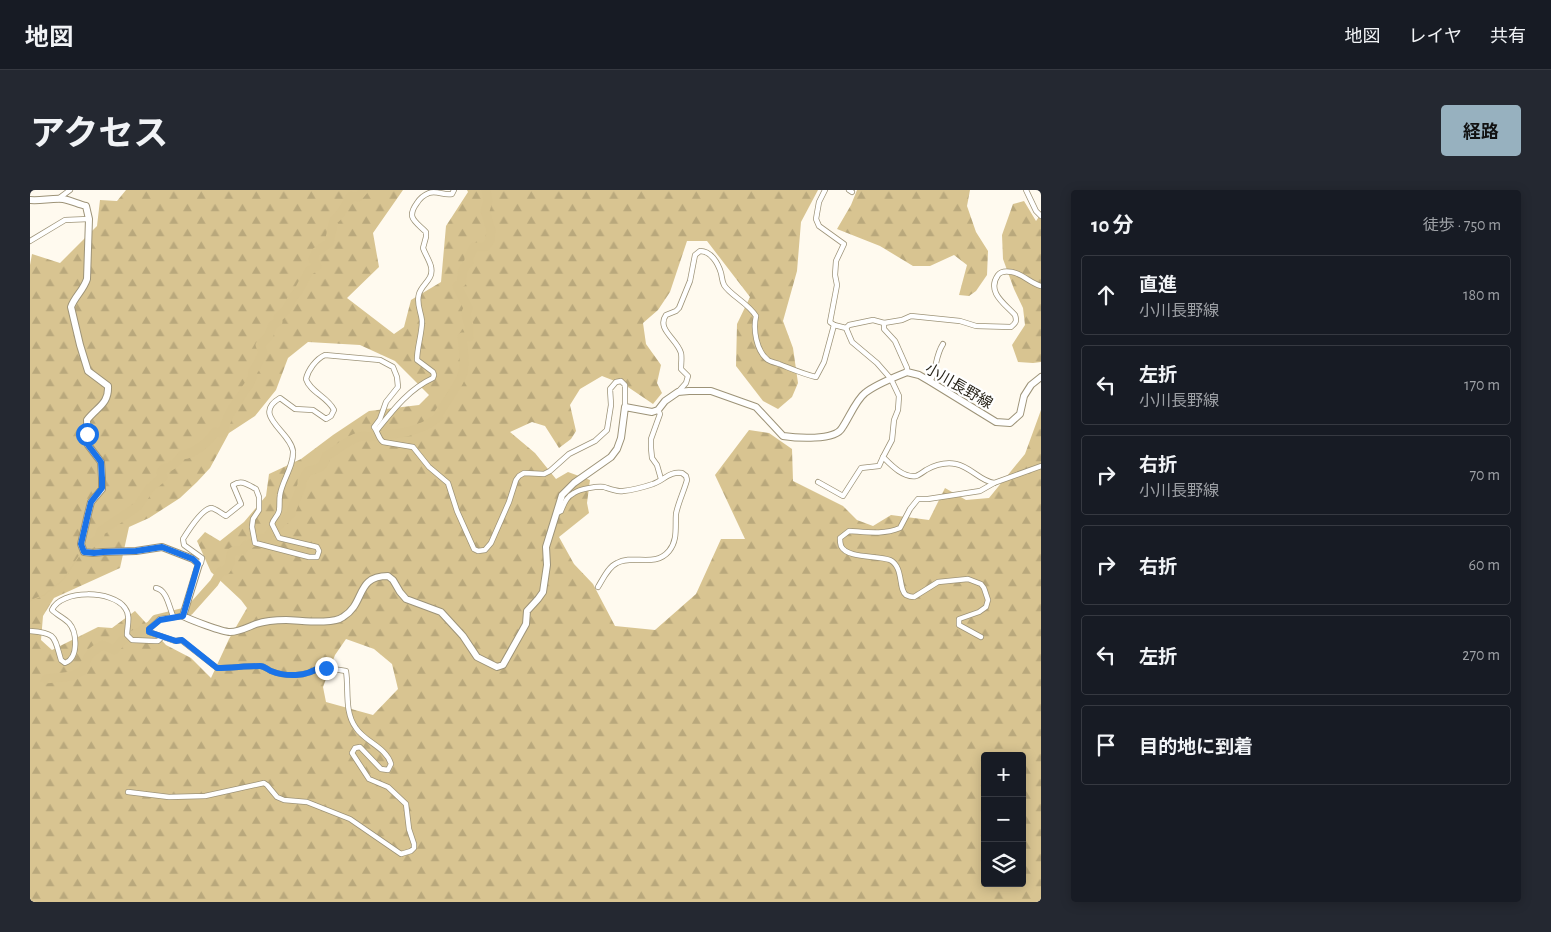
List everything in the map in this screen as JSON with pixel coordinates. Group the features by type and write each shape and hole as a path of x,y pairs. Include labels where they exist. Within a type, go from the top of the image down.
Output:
{"main road":[{"path":"30,200 70,201 86,206 89,219 87,279 84,288 73,301 71,307 88,371 108,386 108,395 105,402 87,420 88,445 101,462 102,488 91,502 81,544 84,552 136,551 162,547 193,559 198,564 183,616 229,632 238,631 258,623 285,620 326,621 342,619 353,609 363,587 371,579 388,576 406,599 441,612 463,636 477,657 498,667 503,665 526,624 527,611 543,592 547,566 546,547 562,495 587,472 611,456 617,449 621,438 625,407 652,412 658,410 665,401 678,392"},
{"name":"小川長野線","path":"678,392 689,390 711,391 738,400 756,407 783,436 810,438 838,434 864,393 907,372 919,375 996,422 1010,422 1020,414 1024,396 1031,385 1041,377"}],"street":[{"path":"56,200 70,190"},
{"path":"377,430 397,405 421,384 433,378 434,372 417,360 422,330 422,319 418,305 419,293 430,276 431,266 423,248 426,232 412,219 411,214 412,209 420,198 429,193 437,192 447,196 452,194 454,190"},
{"path":"825,190 819,202 816,220 819,226 844,244 836,260 837,285 830,322 834,326 846,328"},
{"path":"1026,190 1036,211 1041,216"},
{"path":"30,241 60,220 89,219"},
{"path":"678,392 686,383 688,376 681,369 680,352 662,322 666,315 679,308 690,281 695,255 700,251 704,251 712,257 719,268 724,286 752,310 756,316 754,324 756,338 767,359 816,377 824,362 834,326"},
{"path":"846,328 849,324 872,320 884,323 902,320 911,316 960,321 976,326 1011,327 1016,318 997,298 994,287 997,277 1002,272 1010,271 1041,286"},
{"path":"884,323 884,329 895,341 907,372"},
{"path":"818,482 843,496 861,468 879,466 892,440 894,420 898,410 899,396 891,379 877,363 852,342 846,328"},
{"path":"930,382 936,372 939,350 943,344"},
{"path":"198,564 201,563 202,558 184,545 183,539 195,520 209,509 214,509 226,516 241,504 233,485 237,482 243,482 256,489 259,497 259,510 253,519 252,527 255,543 309,557 317,557 318,547 280,538 272,524 279,510 279,496 293,455 291,445 269,415 269,411 280,398 296,409 313,410 326,418 331,416 334,410 333,407 328,400 308,384 306,379 319,357 330,354 380,360 393,367 398,377 398,387 386,402 380,419 374,428 377,430 380,440 413,447 429,467 448,483 454,503 474,549 481,552 491,543 519,476 524,473 544,474 569,454 595,441 607,430 611,405 610,389 612,384 616,382 621,381 625,385 625,407"},
{"path":"658,410 660,414 651,448 652,458 657,465 661,479"},
{"path":"883,457 897,470 910,475 917,476 935,466 951,463 968,469 986,482 994,483"},
{"path":"980,637 959,625 958,622 959,619 979,612 986,607 988,600 984,588 980,584 968,579 938,582 914,597 909,596 904,592 895,564 889,560 869,557 845,550 841,546 840,538 849,531 870,533 894,531 900,528 910,509 918,499 984,490 987,486 994,483 1041,466"},
{"path":"557,513 561,512 567,498 578,491 594,487 623,491 655,483 672,473 682,472 686,476 687,480 676,513 676,536 668,552 654,560 627,560 615,564 605,575 598,587"},
{"path":"156,588 163,592 173,616"},
{"path":"30,631 47,634 54,638 61,660 65,663 69,662 75,647 73,632 70,624 54,612 53,608 58,602 66,598 92,595 106,597 124,606 128,617 128,635 132,640 158,641 162,637"},
{"path":"128,792 169,797 205,796 264,783 278,797 284,800 307,802 350,819 401,854 411,852 414,848 407,818 406,804 388,787 369,779 352,754 355,748 360,747 381,769 388,770 391,764 389,759 373,742 358,732 352,721 348,712 346,671 320,667 313,672 294,675 275,672 263,666 217,668 182,640 176,641 149,632 149,629 160,620 173,616 183,616"}],"green space":[{"path":"126,190 403,190 373,233 379,267 347,298 394,334 404,327 411,300 441,282 446,226 468,192 467,190 818,190 801,222 797,271 783,321 793,348 798,383 792,397 778,409 763,401 736,366 737,324 750,297 707,241 687,241 670,292 658,310 643,323 646,344 661,365 657,383 662,393 653,404 625,385 602,376 580,389 570,405 576,431 571,439 559,448 545,426 532,422 510,432 535,453 556,479 568,472 590,480 587,503 589,513 559,537 574,564 593,584 615,626 655,630 696,594 721,539 745,539 715,475 749,430 769,433 792,449 793,481 843,506 857,520 873,526 891,515 929,520 945,488 966,500 989,498 1025,454 1041,410 1041,902 30,902 30,265 32,254 60,263 97,226 100,200 117,201","holes":["308,342 360,345 395,361 429,395 419,405 369,411 301,459 269,474 266,496 244,522 220,541 205,532 197,541 211,572 247,608 229,639 211,678 191,658 166,645 135,611 112,628 98,627 52,650 41,640 43,616 54,598 120,568 129,527 149,518 180,498 197,482 210,468 229,433 255,416 276,390 288,358","346,639 374,649 392,664 398,689 373,715 326,702 323,687 335,655"]},
{"path":"857,190 970,190 967,206 976,232 988,251 987,275 976,291 969,296 959,295 967,265 954,255 930,266 913,266 880,246 837,229 851,205"},
{"path":"1024,201 1036,221 1041,214 1041,362 1033,363 1018,362 1012,345 1025,325 1023,308 1003,259 1002,235 1013,204"}],"waterway":[{"path":"87,547 99,538 101,531 138,506 149,489 163,477 161,472 163,469 174,464 182,455 191,453 200,447 215,432 223,433 230,413 250,382 253,371 263,353 260,345 268,337 273,325 278,322 278,318 286,310 309,271 317,266 313,259 316,252 329,243 334,220 342,212 351,196 358,197 364,190"},
{"path":"46,679 72,676 82,671 91,653 103,645 114,650 123,640 151,625 156,619 189,611 214,583 221,571 225,571 230,563 233,552 242,551 246,545 249,545 258,538 267,538 272,530 291,514 302,481 308,471 320,467 324,463 326,456 354,438 409,431 424,426 439,417 439,413 457,386 464,368 462,337 469,337 466,313 468,308 457,286 462,282 463,271 469,262 469,257 474,247 485,247 490,241 491,230 485,211 488,201 486,190"},
{"path":"30,601 44,595 63,580 81,553"},
{"path":"41,681 46,679"}],"route":[{"path":"87,434 88,445 101,462 102,488 91,502 81,544 84,552 136,551 162,547 193,559 198,564 183,616 172,616 160,620 149,629 151,634 170,640 182,640 217,668 263,666 281,674 294,675 313,672 320,667 326,668"}]}
